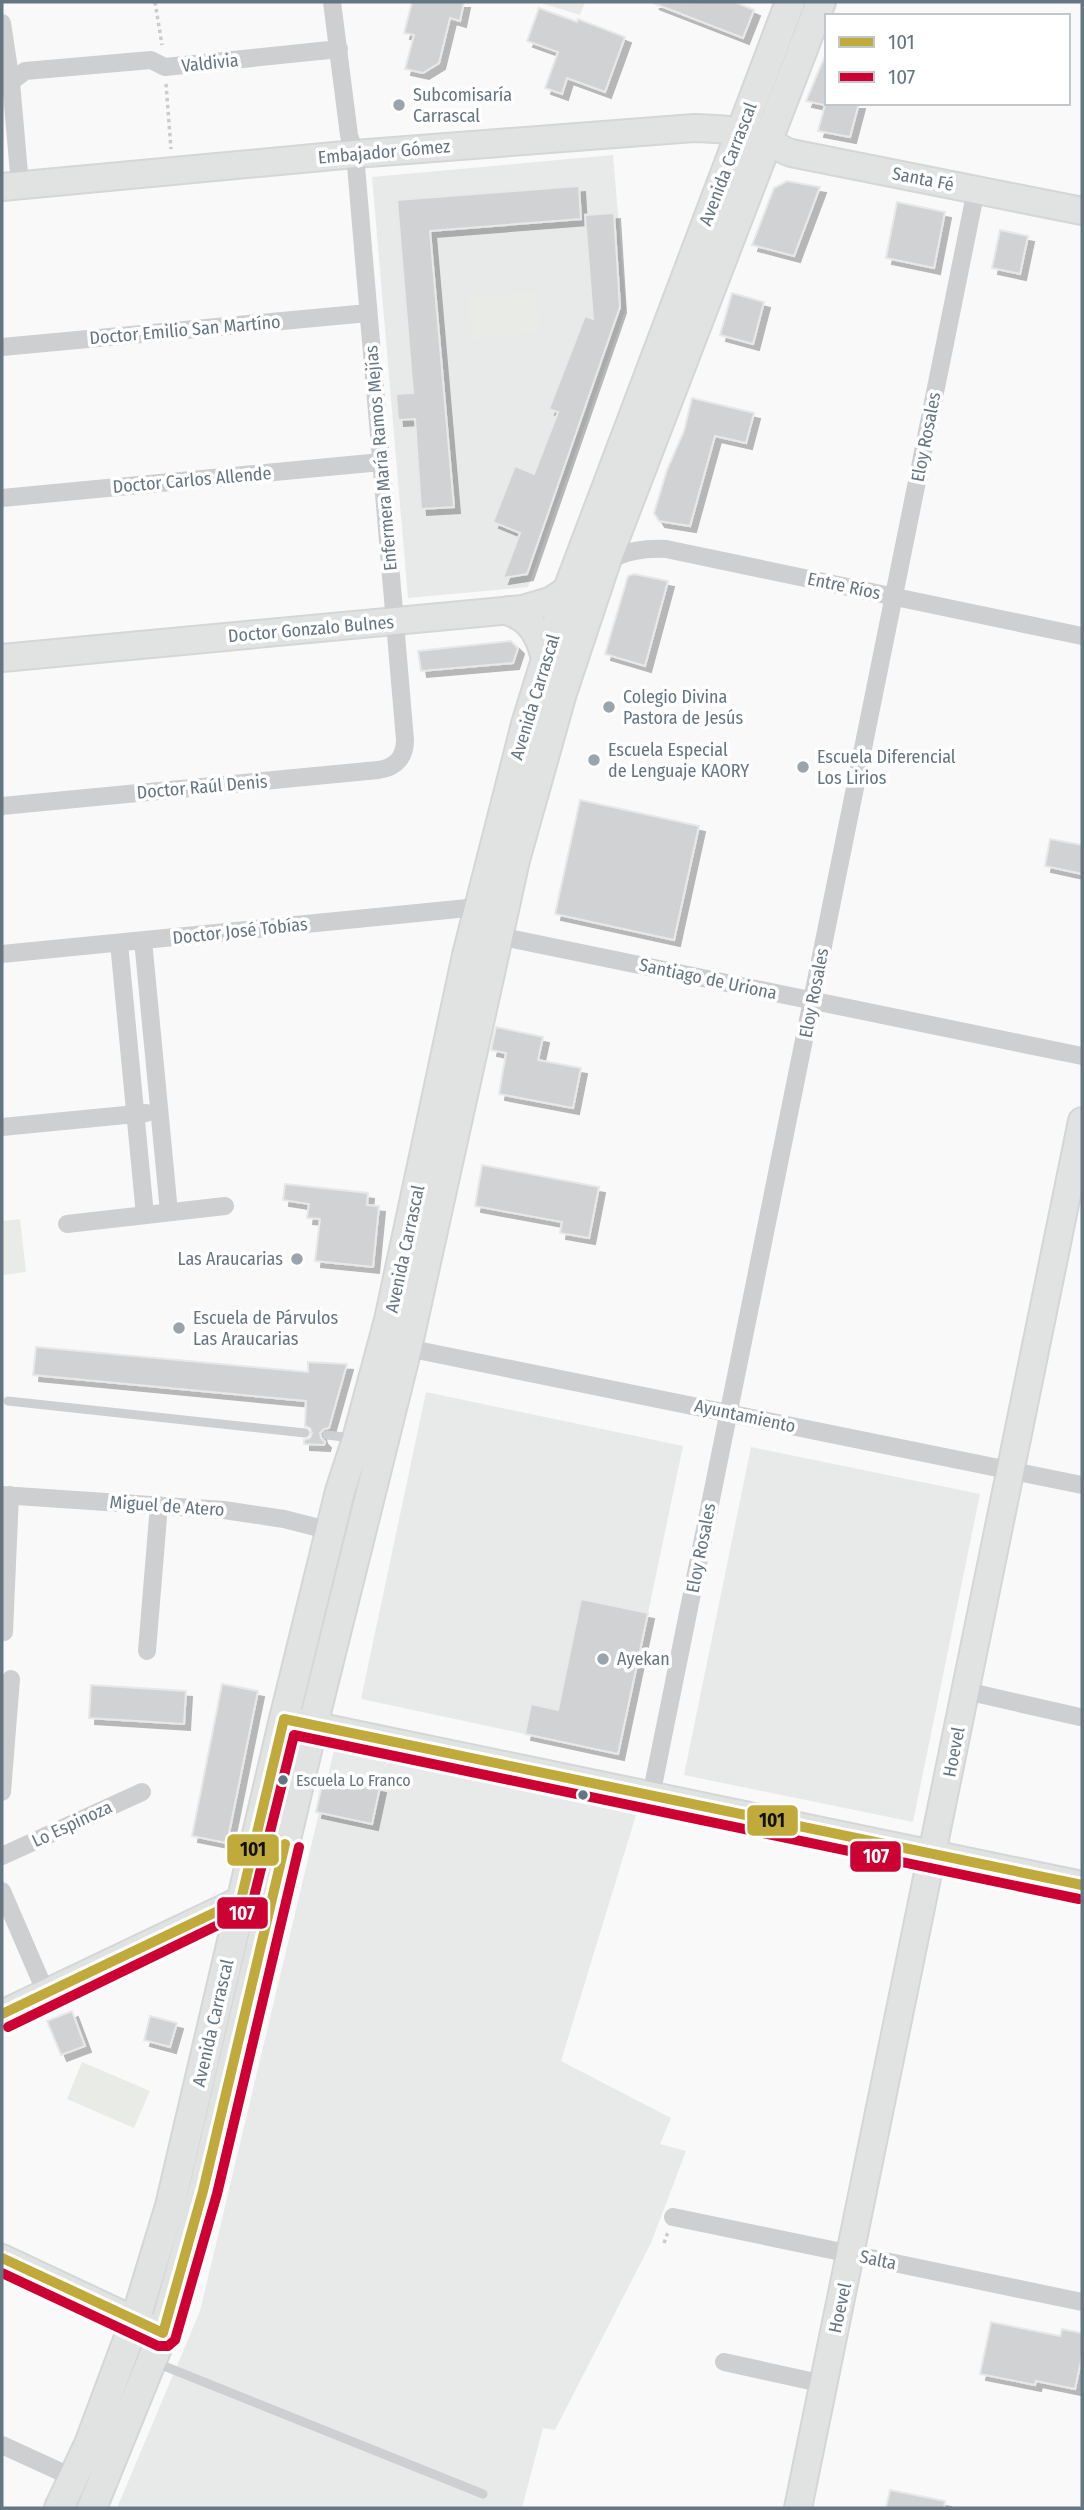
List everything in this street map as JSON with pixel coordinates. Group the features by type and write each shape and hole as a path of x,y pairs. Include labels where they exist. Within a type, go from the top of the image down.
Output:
{"main road":[{"name":"Avenida Carrascal","path":"92,2508 163,2333 191,2239 313,1726 408,1348 515,860 550,733 588,611 753,136 789,2"},
{"name":"Avenida Carrascal","path":"60,2508 135,2321 170,2206 284,1719 401,1269 478,907 545,659 567,592 753,136 821,2"},
{"path":"509,611 522,616 534,627 541,640 545,659"}],"street":[{"name":"Enfermera María Ramos Mejías","path":"332,2 349,135 355,154 405,740 400,760"},
{"path":"2,23 11,186"},
{"name":"Valdivia","path":"6,82 25,71 151,60 165,67 339,49"},
{"name":"Embajador Gómez","path":"11,186 355,154 694,128 753,136"},
{"name":"Santa Fé","path":"753,136 791,153 1082,212"},
{"name":"Eloy Rosales","path":"651,1796 976,190"},
{"name":"Doctor Emilio San Martíno","path":"2,348 369,313"},
{"name":"Doctor Carlos Allende","path":"2,498 381,462"},
{"name":"Entre Ríos","path":"606,561 639,549 666,549 1082,636"},
{"name":"Doctor Gonzalo Bulnes","path":"2,658 509,611 541,604 567,592 606,561"},
{"name":"Doctor Raúl Denis","path":"2,806 378,770 386,769 400,760"},
{"name":"Doctor José Tobías","path":"2,954 478,907"},
{"name":"Santiago de Uriona","path":"498,936 1082,1056"},
{"path":"143,940 169,1212"},
{"path":"119,943 145,1215"},
{"path":"2,1127 160,1111"},
{"name":"Hoevel","path":"799,2508 1082,1121"},
{"path":"67,1224 225,1206"},
{"name":"Ayuntamiento","path":"408,1348 1082,1486"},
{"path":"4,1632 6,1495"},
{"name":"Miguel de Atero","path":"6,1495 262,1515 331,1531"},
{"path":"147,1651 159,1505"},
{"path":"2,1793 11,1679"},
{"path":"966,1691 1080,1717"},
{"path":"284,1719 1082,1885"},
{"name":"Lo Espinoza","path":"2,1856 142,1792"},
{"path":"2,1891 46,1993"},
{"path":"2,2014 241,1900"},
{"name":"Salta","path":"673,2217 1082,2302"},
{"path":"2,2258 163,2333"},
{"path":"724,2362 824,2384"},
{"path":"2,2445 74,2478"}],"lane":[{"path":"8,1401 305,1433"},
{"path":"327,1435 358,1438"},
{"path":"152,2361 483,2494"}],"shaded area":[{"path":"538,2 585,2 580,15"},
{"path":"613,155 626,308 528,587 408,598 372,177"},
{"path":"537,292 540,333 471,339 467,297"},
{"path":"20,1219 26,1272 2,1275 2,1221"},
{"path":"426,1392 683,1446 648,1613 581,1599 558,1710 531,1704 525,1734 361,1699"},
{"path":"751,1447 980,1494 913,1822 684,1775"},
{"path":"335,1746 636,1815 561,2061 671,2118 660,2144 686,2151 651,2243 555,2430 543,2428 522,2508 117,2508 200,2311"},
{"path":"82,2062 150,2091 134,2128 67,2099"}],"building":[{"path":"412,2 464,2 460,21 450,18 439,63 423,73 405,69 414,35 404,33"},
{"path":"735,2 754,10 743,38 653,3"},
{"path":"539,8 625,37 605,92 567,78 562,94 545,88 558,52 527,41"},
{"path":"825,56 825,105 806,101"},
{"path":"825,105 858,105 850,137 818,131"},
{"path":"787,181 820,187 794,256 752,245 774,188"},
{"path":"579,186 581,219 430,231 454,507 421,509 415,419 398,420 396,394 413,393 397,200"},
{"path":"897,202 945,212 934,268 886,258"},
{"path":"614,213 620,307 527,574 503,578 520,533 493,522 515,466 534,474 558,412 549,409 585,316 593,319 585,215"},
{"path":"1000,230 1028,236 1020,274 992,268"},
{"path":"732,293 764,302 753,344 720,335"},
{"path":"692,398 754,413 746,443 715,436 690,526 659,521 654,513 667,470 684,431"},
{"path":"634,574 668,581 645,666 605,654 628,576"},
{"path":"511,641 518,648 513,663 421,671 418,651"},
{"path":"580,800 699,826 674,940 555,914"},
{"path":"1050,839 1082,845 1082,874 1045,866"},
{"path":"496,1027 543,1037 538,1060 581,1068 573,1108 499,1094 506,1053 491,1050"},
{"path":"482,1165 599,1187 589,1238 560,1233 562,1222 475,1206"},
{"path":"285,1184 368,1193 367,1205 379,1206 373,1267 315,1261 320,1219 307,1218 309,1204 283,1200"},
{"path":"36,1347 308,1372 308,1362 347,1364 329,1428 320,1433 324,1445 304,1444 304,1440 310,1438 312,1433 310,1428 305,1426 306,1401 33,1375"},
{"name":"Ayekan","path":"581,1599 648,1613 618,1754 525,1734 531,1704 558,1710"},
{"path":"222,1684 258,1691 227,1843 192,1836"},
{"path":"91,1685 186,1691 184,1724 89,1718"},
{"path":"324,1775 380,1787 372,1824 316,1812"},
{"path":"72,2011 85,2046 61,2055 47,2021"},
{"path":"150,2016 177,2023 170,2047 144,2040"},
{"path":"991,2322 1060,2336 1062,2329 1082,2333 1082,2356 1075,2389 1036,2381 1035,2385 980,2374"},
{"path":"890,2490 945,2501 944,2508 886,2508"}],"transit line":[{"name":"101","path":"2,2014 241,1900 284,1719 1082,1885"},
{"name":"107","path":"8,2027 251,1909 294,1735 1079,1899"},
{"name":"101","path":"2,2258 163,2333 203,2191 285,1844"},
{"name":"107","path":"2,2273 158,2346 168,2346 175,2340 217,2194 299,1847"}],"place":[{"name":"Subcomisaría Carrascal","path":"399,105"},
{"name":"Colegio Divina Pastora de Jesús","path":"609,707"},
{"name":"Escuela Especial de Lenguaje KAORY","path":"594,760"},
{"name":"Escuela Diferencial Los Lirios","path":"803,767"},
{"name":"Las Araucarias","path":"297,1259"},
{"name":"Escuela de Párvulos Las Araucarias","path":"179,1328"},
{"name":"Ayekan","path":"603,1659"},
{"name":"Escuela Lo Franco","path":"283,1780"}]}
